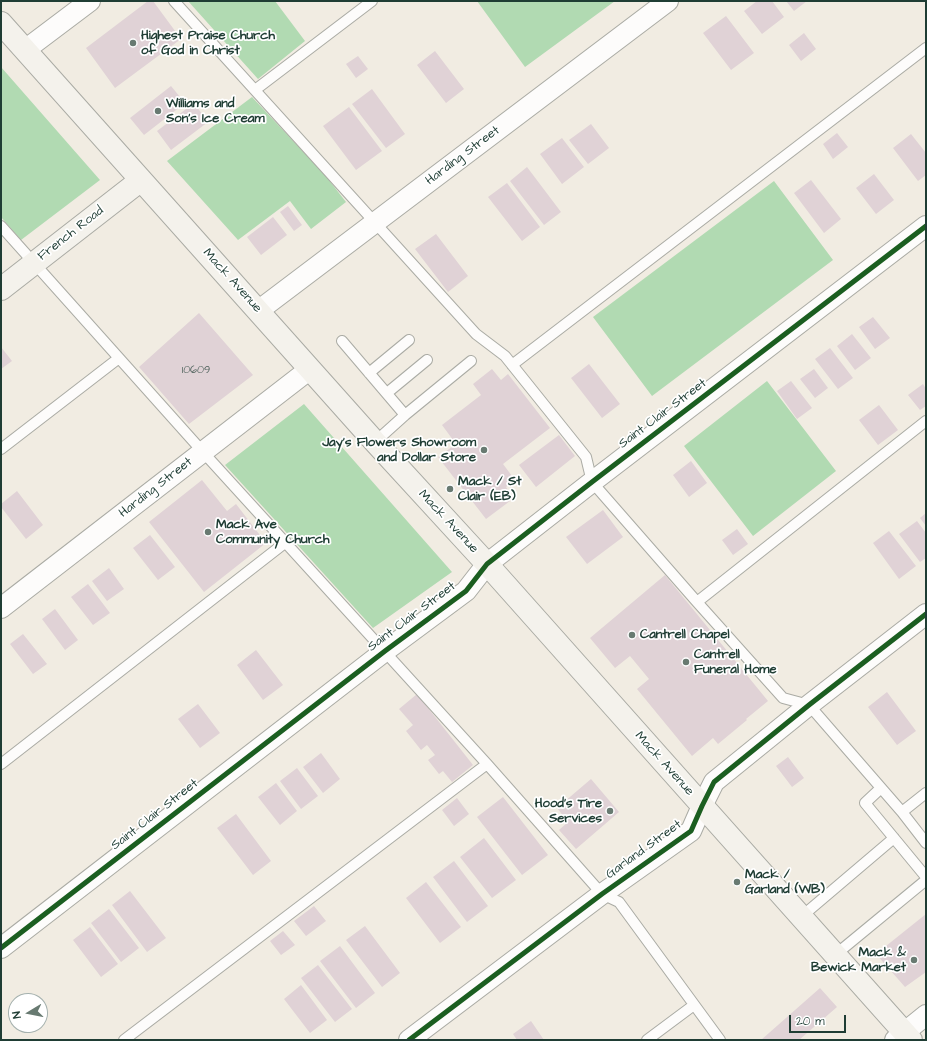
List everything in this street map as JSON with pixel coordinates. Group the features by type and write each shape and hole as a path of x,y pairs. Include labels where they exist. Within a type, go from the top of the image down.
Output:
{"main road":[{"name":"Mack Avenue","path":"1,23 375,442 487,564 801,917 903,1038"},
{"name":"French Road","path":"1,289 141,180"}],"street":[{"path":"25,50 90,1"},
{"name":"Harding Street","path":"258,311 668,1"},
{"name":"Saint Clair Street","path":"1,948 385,651 466,591 487,564 926,226"},
{"name":"Harding Street","path":"1,608 310,369"},
{"name":"Garland Street","path":"409,1040 602,894 691,830 714,782 809,705 926,614"},
{"path":"903,1038 926,1015"}],"lane":[{"path":"174,1 476,334 504,356 512,365 586,457 592,482 697,602 783,698 809,705 902,812 926,843"},
{"path":"256,90 372,1"},
{"path":"512,365 926,48"},
{"path":"1,226 203,452 487,764 602,894 619,902 720,1040"},
{"path":"369,373 409,340"},
{"path":"342,341 405,415"},
{"path":"1,449 119,358"},
{"path":"387,394 428,360"},
{"path":"375,442 405,415 471,361"},
{"path":"697,602 926,421"},
{"path":"1,764 286,542"},
{"path":"124,1040 487,764"},
{"path":"881,788 865,803 926,876"},
{"path":"902,812 926,793"},
{"path":"801,917 894,838"},
{"path":"835,956 926,880"},
{"path":"647,1040 694,1005"}],"green space":[{"path":"188,1 275,1 305,41 258,79"},
{"path":"477,1 615,1 525,67"},
{"path":"1,67 100,180 21,240 1,217"},
{"path":"252,97 325,175 346,202 311,229 290,201 238,240 167,161"},
{"path":"774,181 833,260 652,396 593,317"},
{"path":"767,381 836,471 753,536 684,446"},
{"path":"304,404 452,572 373,628 225,465"}],"building":[{"name":"Highest Praise Church of God in Christ","path":"148,1 153,1 181,39 115,88 86,48"},
{"path":"757,1 772,1 784,17 762,34 744,11"},
{"path":"786,1 807,1 794,11"},
{"path":"726,16 754,53 731,70 703,33"},
{"path":"804,33 816,49 801,61 789,45"},
{"path":"435,51 464,89 446,103 417,65"},
{"path":"358,56 368,69 356,78 346,64"},
{"name":"Williams and Son's Ice Cream","path":"171,86 185,103 144,135 130,118"},
{"path":"372,89 405,134 386,148 352,104"},
{"path":"194,103 208,122 171,150 157,131"},
{"path":"349,107 382,151 356,170 323,126"},
{"path":"591,124 609,148 588,164 569,140"},
{"path":"837,133 848,147 833,159 823,144"},
{"path":"911,134 926,153 926,175 918,181 893,148"},
{"path":"562,138 584,167 562,184 540,154"},
{"path":"527,167 561,212 544,225 510,181"},
{"path":"874,174 894,200 876,214 856,188"},
{"path":"811,180 841,219 824,233 794,193"},
{"path":"507,183 540,227 522,241 488,197"},
{"path":"288,206 302,225 294,231 280,212"},
{"path":"273,217 287,235 261,255 247,237"},
{"path":"436,234 468,276 448,292 415,249"},
{"path":"199,313 253,375 189,424 139,367"},
{"path":"873,317 890,338 875,349 859,327"},
{"path":"852,334 871,358 855,370 837,346"},
{"path":"1,347 12,361 1,369"},
{"path":"830,348 853,378 838,389 815,359"},
{"path":"589,364 620,404 602,418 571,378"},
{"name":"Jay's Flowers Showroom and Dollar Store","path":"492,369 501,380 508,374 550,428 503,464 515,480 506,487 514,498 486,519 438,457 456,444 442,425 481,395 473,384"},
{"path":"814,369 828,388 815,398 800,379"},
{"path":"791,381 812,408 797,419 777,391"},
{"path":"923,384 926,389 926,406 920,410 908,395"},
{"path":"879,405 898,430 878,445 859,420"},
{"path":"559,435 575,456 536,487 519,465"},
{"path":"691,461 707,483 689,497 673,475"},
{"name":"Mack Ave Community Church","path":"202,480 227,511 236,504 266,543 204,592 149,522"},
{"path":"17,491 43,525 26,539 1,507 1,504"},
{"path":"603,510 623,537 587,564 566,537"},
{"path":"926,513 926,526 920,518"},
{"path":"917,521 926,533 926,558 920,562 899,534"},
{"path":"737,529 748,544 733,555 722,540"},
{"path":"889,531 916,566 899,579 873,543"},
{"path":"150,535 175,567 158,580 133,548"},
{"path":"109,568 124,589 107,601 92,581"},
{"name":"Cantrell Funeral Home","path":"665,575 768,701 718,744 713,738 692,756 637,689 649,679 630,656 615,668 590,638"},
{"path":"88,584 110,613 93,625 71,597"},
{"path":"55,609 78,640 65,650 42,619"},
{"path":"23,634 47,664 33,674 10,644"},
{"path":"256,650 283,685 263,700 237,665"},
{"path":"887,692 916,731 897,745 868,707"},
{"path":"417,694 473,765 452,782 443,771 439,774 428,760 435,755 427,745 421,750 406,731 413,725 399,709"},
{"path":"198,704 220,733 200,748 178,719"},
{"path":"321,753 340,779 323,793 303,767"},
{"path":"788,757 804,778 792,787 776,766"},
{"path":"297,768 318,796 301,809 280,781"},
{"path":"591,779 619,812 576,849 559,830 568,822 557,808"},
{"path":"276,783 297,811 280,825 258,797"},
{"path":"503,797 548,855 522,875 477,817"},
{"path":"457,798 469,814 454,826 442,810"},
{"path":"236,814 271,861 253,875 217,828"},
{"path":"484,838 516,880 492,898 460,857"},
{"path":"454,861 488,906 467,922 433,877"},
{"path":"426,882 461,927 440,943 406,898"},
{"path":"130,891 166,938 147,952 112,905"},
{"path":"314,906 326,921 306,936 294,921"},
{"path":"109,909 139,948 121,962 91,923"},
{"path":"926,914 926,972 905,987 876,954"},
{"path":"365,926 400,973 382,987 346,940"},
{"path":"90,927 118,964 101,977 73,940"},
{"path":"283,931 295,945 281,955 270,941"},
{"path":"340,946 375,993 356,1008 320,961"},
{"path":"318,965 352,1009 335,1022 301,978"},
{"path":"301,985 327,1020 310,1033 284,999"},
{"path":"820,988 837,1007 799,1040 761,1040"},
{"path":"531,1021 544,1040 517,1040 513,1034"}],"cycle path":[{"path":"1,948 385,651 466,591 487,564 926,226"},
{"path":"409,1040 602,894 691,831 714,782 809,705 926,614"}],"place":[{"name":"Highest Praise Church of God in Christ","path":"133,43"},
{"name":"Williams and Son's Ice Cream","path":"158,111"},
{"name":"Jay's Flowers Showroom and Dollar Store","path":"484,450"},
{"name":"Mack / St Clair (EB)","path":"450,489"},
{"name":"Mack Ave Community Church","path":"208,532"},
{"name":"Cantrell Chapel","path":"632,635"},
{"name":"Cantrell Funeral Home","path":"686,662"},
{"name":"Hood's Tire Services","path":"610,811"},
{"name":"Mack / Garland (WB)","path":"737,882"},
{"name":"Mack & Bewick Market","path":"914,960"}]}
